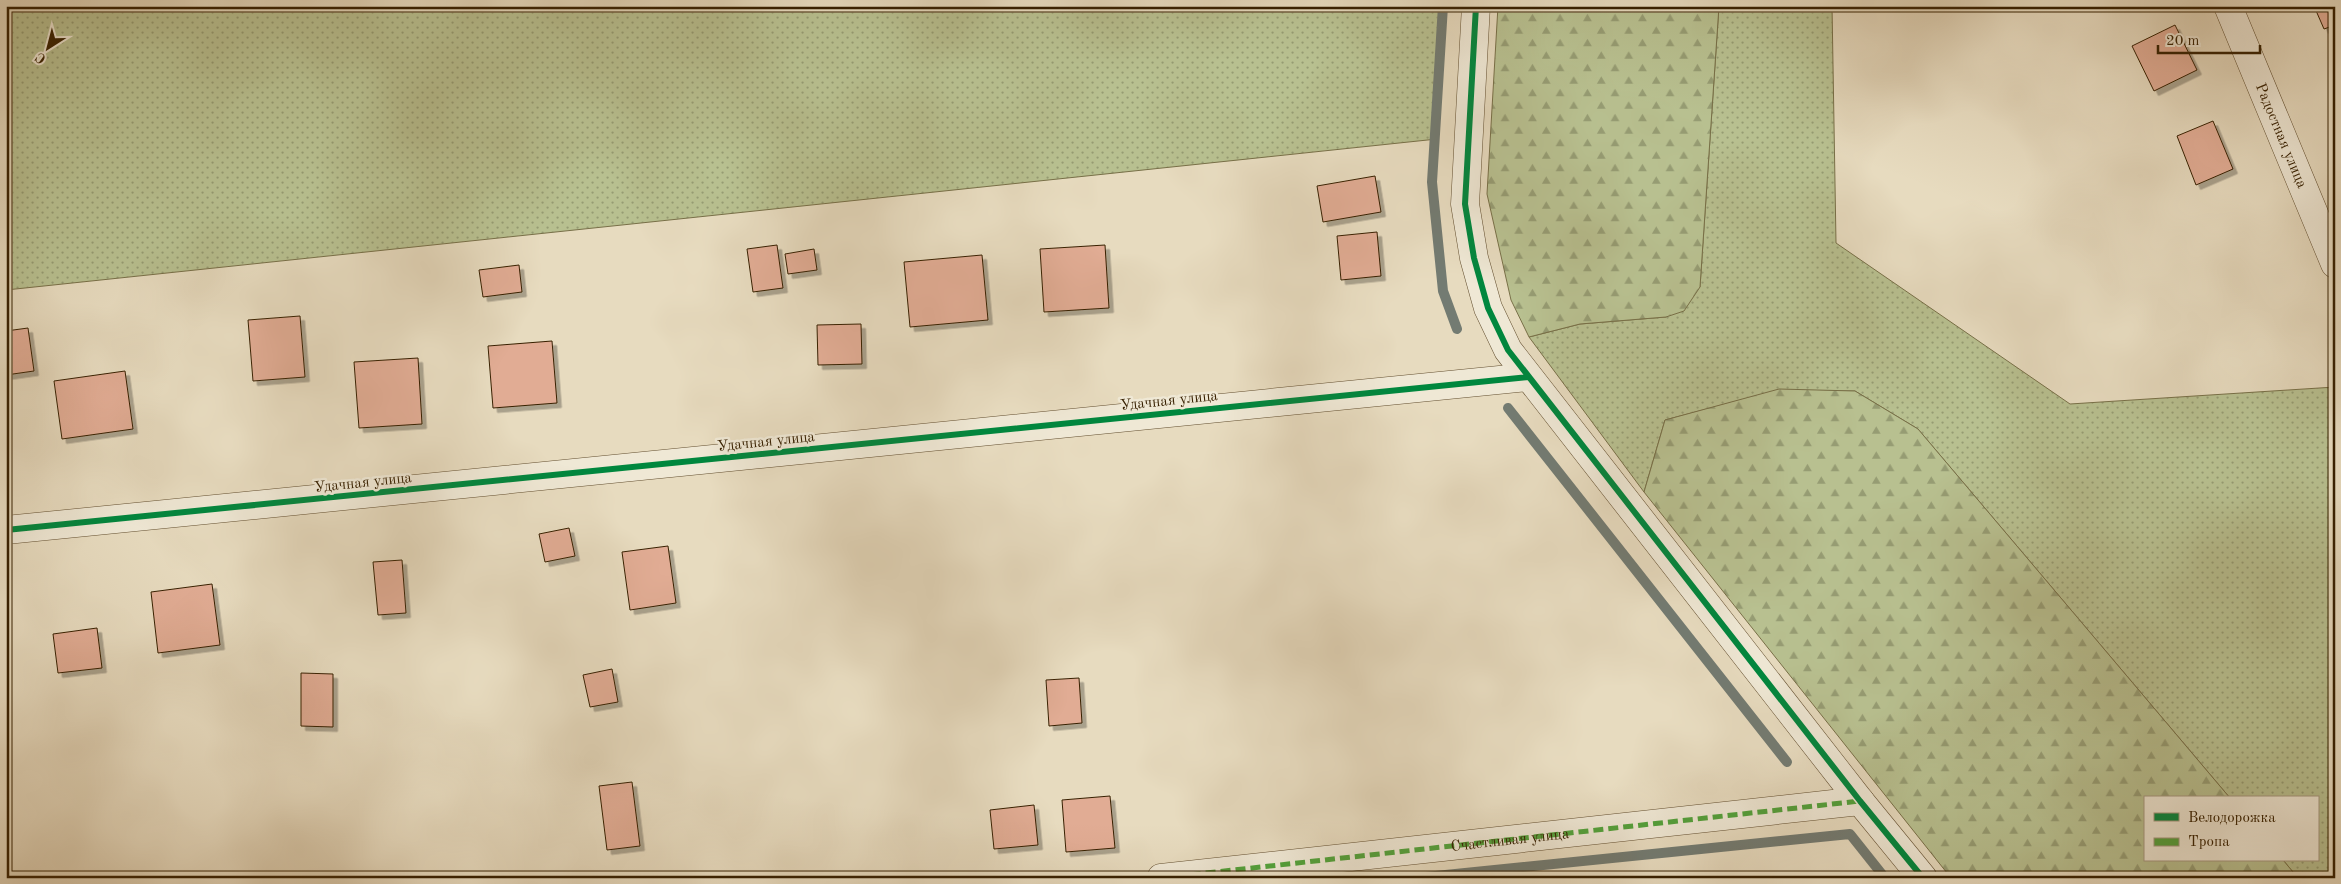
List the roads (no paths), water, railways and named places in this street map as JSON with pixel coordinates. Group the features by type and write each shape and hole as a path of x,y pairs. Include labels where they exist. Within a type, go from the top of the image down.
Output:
{"street":[{"path":"1476,6 1465,204 1474,258 1488,308 1508,350 1860,801 1923,878"},
{"name":"Радостная улица","path":"2228,6 2335,264"},
{"name":"Удачная улица","path":"6,530 1528,377"},
{"name":"Счастливая улица","path":"1161,878 1860,801"}],"waterway":[{"path":"1443,6 1432,182 1443,291 1457,329"},
{"path":"1508,408 1787,762"},
{"path":"1416,878 1850,834 1885,878"}]}
